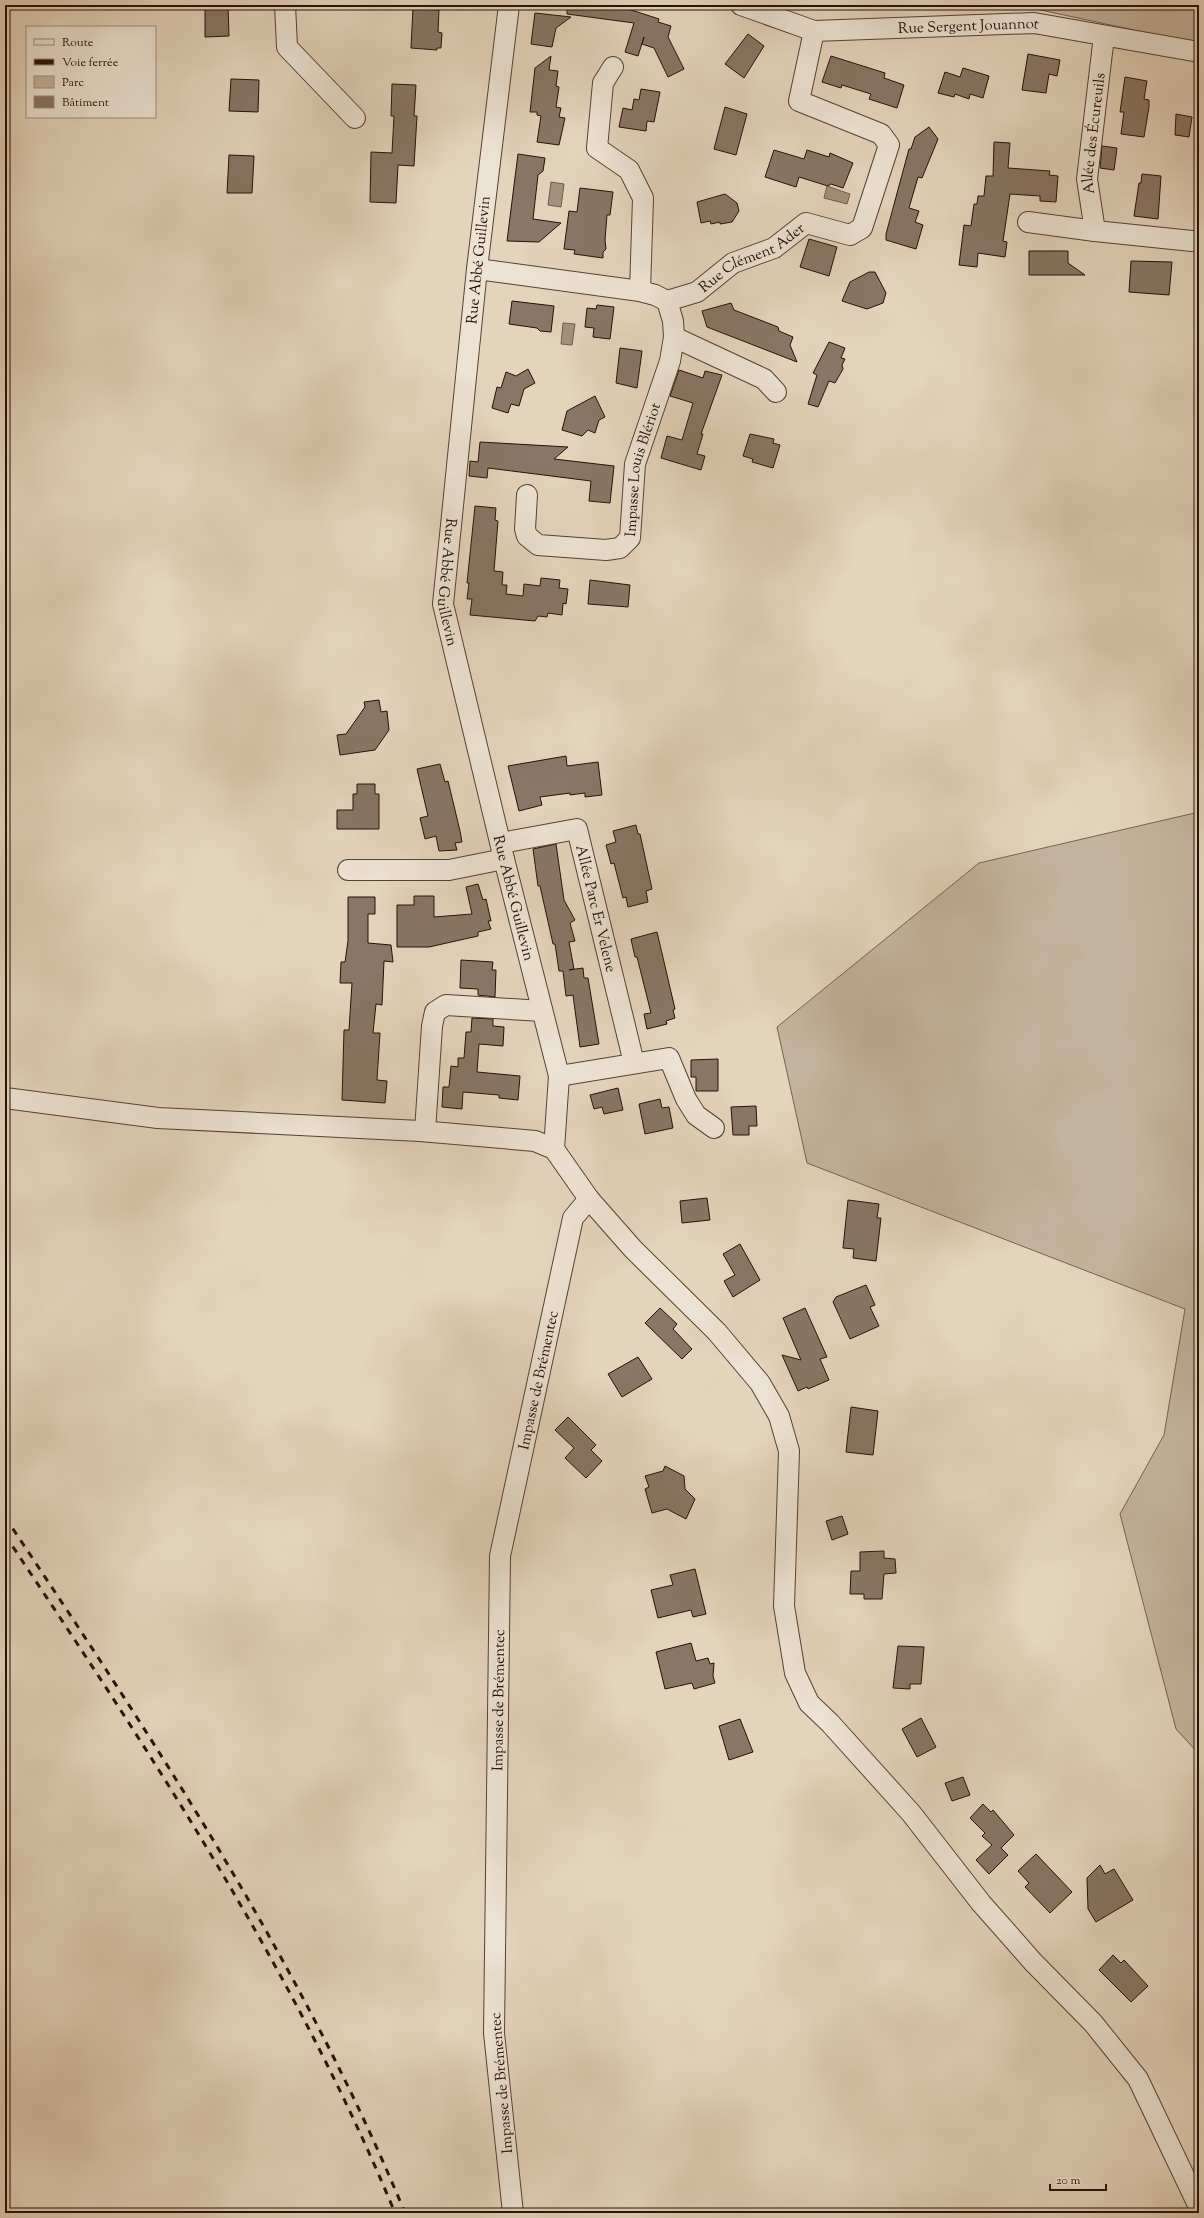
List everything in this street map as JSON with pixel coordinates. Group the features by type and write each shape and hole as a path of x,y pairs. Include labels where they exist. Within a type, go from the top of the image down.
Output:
{"street":[{"path":"285,5 287,47 354,118"},
{"name":"Rue Abbé Guillevin","path":"509,5 477,269 443,604 502,851 559,1076 554,1149"},
{"name":"Rue Sergent Jouannot","path":"741,5 814,31 1034,23 1199,52"},
{"name":"Rue Clément Ader","path":"667,301 697,292 733,263 774,248 806,223 850,235 862,228 889,145 881,134 799,101 814,31"},
{"name":"Allée des Écureuils","path":"1095,231 1087,179 1104,36"},
{"path":"613,67 603,83 597,148 629,170 643,198 640,291"},
{"path":"1028,222 1095,231 1192,241"},
{"path":"477,269 640,291 667,301"},
{"name":"Impasse Louis Blériot","path":"527,495 525,529 527,536 538,545 606,550 620,548 630,538 635,464 670,361 674,337 673,321 667,301"},
{"path":"674,337 764,379 776,392"},
{"name":"Allée Parc Er Velene","path":"502,851 577,830 634,1063"},
{"path":"348,870 450,870 502,851"},
{"path":"425,1131 432,1026 435,1012 446,1005 542,1011"},
{"path":"559,1076 669,1058 686,1098 696,1115 714,1128"},
{"path":"5,1098 158,1118 425,1131 535,1141 554,1149 590,1199 633,1250 717,1332 760,1383 779,1416 789,1451 784,1606 796,1672 809,1703 830,1723 911,1813 981,1903 1033,1962 1093,2023 1138,2079 1199,2208"},
{"name":"Impasse de Brémentec","path":"513,2213 494,2033 500,1556 573,1218 590,1199"}],"green space":[{"path":"957,5 1199,5 1199,44 1036,9 957,9"},
{"path":"1199,812 1199,1754 1176,1729 1120,1514 1164,1435 1185,1309 807,1163 777,1027 979,863"}],"shaded area":[{"path":"551,182 564,184 561,207 548,205"},
{"path":"827,186 850,194 847,204 824,198"},
{"path":"563,323 575,324 572,345 561,344"}],"building":[{"path":"205,5 228,5 229,36 205,37"},
{"path":"567,5 616,5 659,19 658,22 671,26 668,37 684,69 668,77 654,48 642,44 644,37 638,56 625,52 634,23 567,14"},
{"path":"413,8 439,10 438,32 442,33 441,48 437,48 437,50 411,48"},
{"path":"535,13 571,17 556,28 552,47 531,44"},
{"path":"748,34 764,46 744,78 725,64"},
{"path":"1028,54 1060,60 1057,76 1049,74 1046,93 1022,90"},
{"path":"551,56 549,70 558,71 556,86 559,87 556,107 561,108 559,117 565,118 559,145 537,142 541,116 537,115 537,112 530,112 535,68"},
{"path":"831,56 885,73 884,78 904,85 897,108 869,99 871,94 842,85 841,88 822,82"},
{"path":"963,68 989,76 983,98 970,94 969,99 955,94 954,97 938,93 945,72 960,77"},
{"path":"1125,77 1147,81 1144,99 1149,100 1149,107 1144,137 1121,134 1124,112 1120,112"},
{"path":"231,79 259,80 258,112 229,111"},
{"path":"392,84 416,85 414,116 417,116 414,166 398,165 396,203 370,202 371,152 392,153 394,116 391,116"},
{"path":"641,89 660,92 654,122 647,121 646,131 619,127 623,108 632,110 634,99 639,100"},
{"path":"725,107 747,114 736,155 714,149"},
{"path":"1176,114 1192,117 1189,137 1175,135"},
{"path":"929,127 938,139 922,178 918,177 909,208 919,211 915,222 923,225 916,249 886,240 886,234 909,149 911,149 915,137"},
{"path":"994,142 1010,143 1008,168 1050,171 1049,175 1058,176 1056,202 1040,201 1040,196 1010,194 1003,241 1007,242 1005,257 978,253 977,267 959,265 964,225 971,226 974,204 977,204 978,196 984,196 986,176 993,176"},
{"path":"1102,146 1117,148 1114,170 1100,168"},
{"path":"774,150 804,159 807,150 829,157 830,153 853,163 843,188 831,184 828,186 799,177 796,187 765,177"},
{"path":"518,154 545,158 543,171 538,175 533,219 561,223 539,242 507,241"},
{"path":"229,155 254,156 252,193 227,193"},
{"path":"1142,174 1161,176 1158,219 1134,216 1139,183 1141,183"},
{"path":"580,188 613,192 610,215 607,215 605,240 606,249 603,252 603,258 574,254 575,250 564,249 569,211 577,212"},
{"path":"725,194 737,203 739,211 732,222 711,224 710,221 701,223 697,202"},
{"path":"809,239 837,247 829,276 800,267"},
{"path":"1029,251 1068,251 1068,263 1085,275 1029,275"},
{"path":"1131,261 1172,262 1169,295 1129,292"},
{"path":"869,272 875,272 886,293 883,303 867,309 842,301 850,282"},
{"path":"512,301 554,306 551,332 540,331 537,328 509,324"},
{"path":"731,303 734,310 778,327 779,331 793,337 790,345 797,362 707,327 702,311"},
{"path":"597,305 614,307 610,339 593,337 594,328 585,327 587,308 596,309"},
{"path":"829,342 845,348 841,358 845,359 842,365 843,369 835,383 829,381 818,407 808,404 817,375 813,373"},
{"path":"620,348 642,351 637,388 616,383"},
{"path":"528,369 535,383 524,389 519,406 511,404 508,413 492,408 497,387 501,388 506,372 516,376"},
{"path":"679,370 703,378 705,371 722,375 701,434 703,434 697,454 705,456 701,470 661,458 667,436 682,440 693,403 670,396"},
{"path":"595,396 605,417 599,420 595,433 588,430 582,436 562,430 567,411"},
{"path":"750,434 774,439 773,443 780,445 773,468 752,462 753,459 743,456"},
{"path":"480,442 568,447 554,459 614,466 610,503 589,501 591,481 488,468 487,478 469,476 470,461 478,462"},
{"path":"475,506 496,508 495,520 498,521 494,571 503,572 502,585 507,585 506,594 523,596 524,584 540,586 541,578 560,580 559,588 568,589 566,604 563,603 562,615 548,613 547,617 538,616 535,621 470,615 472,599 467,599 469,583 467,583"},
{"path":"590,580 630,585 628,607 588,604"},
{"path":"379,700 381,712 387,711 389,730 375,750 340,755 337,735 346,734 365,707 364,702"},
{"path":"566,756 567,766 598,762 602,795 585,797 585,793 570,795 570,793 540,797 542,805 519,811 508,766"},
{"path":"440,764 445,782 448,781 460,831 462,842 455,843 457,850 439,851 436,836 425,839 420,818 428,816 417,769"},
{"path":"357,784 375,784 375,794 379,794 379,829 337,829 337,810 353,810 353,794 357,794"},
{"path":"636,825 638,834 640,834 652,889 646,891 648,902 628,907 626,897 623,898 614,863 611,864 606,845 616,842 613,831"},
{"path":"556,844 564,900 575,920 570,923 575,941 569,942 574,969 569,970 583,968 584,978 588,978 599,1044 580,1047 573,995 566,996 563,971 559,971 555,944 553,944 540,886 538,886 533,849"},
{"path":"478,884 483,900 486,899 491,921 488,921 491,929 478,932 478,936 429,947 397,947 397,905 414,905 414,896 434,896 434,917 472,914 466,887"},
{"path":"348,897 375,897 375,914 368,914 368,943 391,945 393,962 384,961 382,1005 376,1004 373,1033 380,1033 377,1080 387,1081 385,1103 342,1100 344,1030 349,1030 352,983 340,983 341,962 345,962 348,941"},
{"path":"657,932 675,1009 673,1010 675,1018 666,1021 667,1024 647,1029 644,1014 651,1013 631,939"},
{"path":"461,960 493,962 492,970 496,970 495,997 478,995 478,989 460,988"},
{"path":"472,1018 493,1019 493,1026 504,1027 503,1046 479,1044 477,1072 520,1076 518,1100 499,1098 499,1095 463,1092 462,1109 442,1107 443,1087 449,1087 451,1066 458,1067 458,1058 464,1058 466,1032 471,1032"},
{"path":"718,1059 718,1091 696,1091 696,1077 691,1077 691,1060"},
{"path":"618,1088 623,1110 604,1114 602,1107 594,1109 590,1095"},
{"path":"660,1099 662,1108 669,1107 673,1128 645,1134 639,1104"},
{"path":"756,1106 757,1126 749,1126 749,1135 733,1135 731,1107"},
{"path":"707,1198 710,1220 682,1223 680,1201"},
{"path":"848,1200 879,1204 877,1218 881,1218 876,1261 853,1258 854,1249 843,1248"},
{"path":"740,1244 760,1280 733,1297 724,1281 735,1275 723,1254"},
{"path":"866,1285 875,1305 870,1307 879,1326 850,1339 833,1302 836,1297"},
{"path":"660,1308 677,1324 673,1329 692,1349 682,1359 645,1323"},
{"path":"805,1308 827,1357 820,1359 829,1380 808,1389 807,1387 798,1391 782,1355 801,1360 783,1318"},
{"path":"638,1357 652,1379 622,1397 608,1374"},
{"path":"851,1407 878,1411 873,1455 846,1452"},
{"path":"568,1417 596,1445 591,1450 602,1461 586,1478 565,1458 574,1448 555,1430"},
{"path":"665,1466 684,1476 685,1489 695,1499 686,1519 667,1509 652,1513 645,1489 649,1487 645,1476 663,1471"},
{"path":"842,1516 848,1534 832,1540 826,1521"},
{"path":"884,1551 884,1558 895,1559 896,1573 884,1574 882,1599 864,1599 864,1594 850,1594 851,1571 860,1571 860,1552"},
{"path":"695,1569 706,1614 693,1617 691,1610 658,1618 651,1590 673,1585 670,1575"},
{"path":"691,1643 696,1661 708,1658 710,1664 714,1663 713,1676 715,1683 694,1689 692,1683 665,1689 656,1652"},
{"path":"898,1646 924,1647 921,1684 910,1684 910,1689 893,1688"},
{"path":"921,1718 936,1747 917,1757 902,1729"},
{"path":"740,1719 753,1752 729,1760 719,1726"},
{"path":"963,1777 970,1795 952,1801 945,1783"},
{"path":"983,1804 991,1812 993,1810 1014,1835 1001,1848 1008,1855 989,1874 976,1860 992,1845 982,1836 985,1833 970,1818"},
{"path":"1036,1854 1072,1892 1050,1913 1025,1887 1029,1883 1018,1871"},
{"path":"1100,1865 1105,1874 1114,1869 1133,1900 1096,1922 1088,1909 1087,1878"},
{"path":"1113,1955 1121,1963 1124,1960 1148,1986 1131,2002 1099,1970"}],"railway":[{"path":"5,1517 116,1685 222,1855 272,1942 320,2031 364,2121 405,2213"},
{"path":"5,1535 166,1781 266,1949 312,2035 355,2123 395,2213"}]}
